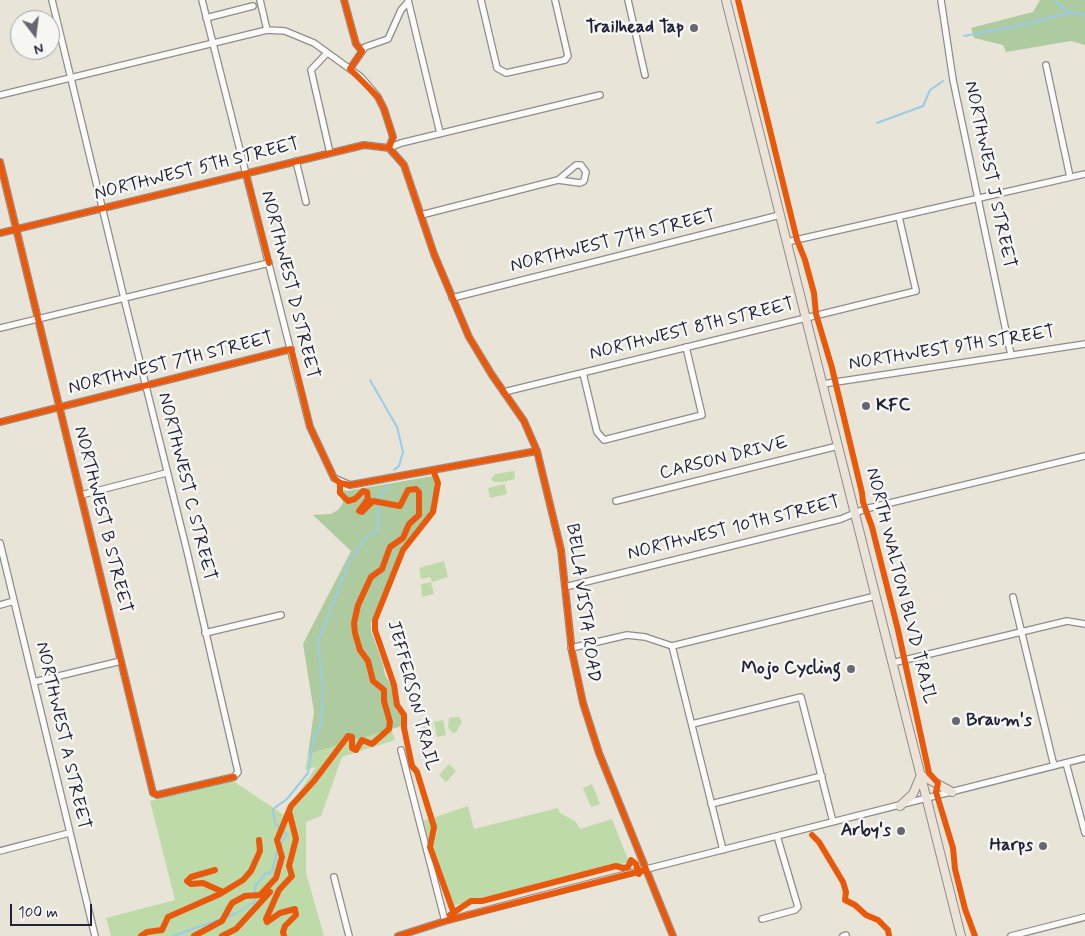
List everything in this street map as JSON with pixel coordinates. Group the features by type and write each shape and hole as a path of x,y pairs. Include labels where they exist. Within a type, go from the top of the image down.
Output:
{"main road":[{"path":"726,0 961,936"},
{"path":"921,775 952,792"},
{"path":"900,806 913,794 921,775"}],"street":[{"name":"NORTHWEST C STREET","path":"52,0 166,473 187,551 238,772 234,777 157,795"},
{"name":"NORTHWEST D STREET","path":"202,0 310,427 334,478 340,483 350,485 538,451"},
{"path":"260,0 267,30"},
{"path":"344,0 356,44 362,51"},
{"path":"481,0 498,68 506,73 565,60 568,56 555,0"},
{"path":"628,0 645,74"},
{"name":"NORTHWEST J STREET","path":"941,0 953,80 1011,355"},
{"path":"350,69 362,51 388,39 401,10 408,1"},
{"path":"408,1 440,133"},
{"path":"206,18 253,6"},
{"path":"0,95 267,30 285,30 304,37 350,69 378,98 393,138 389,148"},
{"path":"327,53 312,70 330,153"},
{"path":"1046,65 1070,177"},
{"name":"NORTHWEST 5TH STREET","path":"0,233 364,145 389,148 440,133 600,96"},
{"name":"BELLA VISTA ROAD","path":"389,148 404,165 421,216 469,337 524,421 538,451 561,550 571,648 583,703 645,870 672,936"},
{"path":"296,161 306,202"},
{"name":"NORTHWEST B STREET","path":"0,162 153,793 157,795"},
{"path":"421,216 558,180 580,183 584,181 586,172 581,166 576,165 558,180"},
{"path":"787,242 1085,174"},
{"name":"NORTHWEST 7TH STREET","path":"452,298 780,215"},
{"name":"NORTHWEST 8TH STREET","path":"504,392 916,291 900,217"},
{"path":"0,328 269,264"},
{"name":"NORTHWEST 9TH STREET","path":"823,384 1085,344"},
{"path":"583,373 596,432 604,440 702,415 686,348"},
{"name":"NORTHWEST 7TH STREET","path":"0,422 291,349"},
{"name":"CARSON DRIVE","path":"616,501 838,446"},
{"name":"NORTHWEST 10TH STREET","path":"565,587 841,519 864,509 1085,456"},
{"path":"80,495 166,473"},
{"name":"NORTHWEST A STREET","path":"0,543 2,564 14,601 95,936"},
{"path":"571,648 627,635 645,637 672,646 876,596"},
{"path":"1013,596 1054,766"},
{"path":"0,605 14,601"},
{"path":"205,633 281,614"},
{"path":"892,663 1067,621 1085,624"},
{"path":"672,646 722,850"},
{"path":"34,682 121,661"},
{"path":"692,724 801,697 833,822"},
{"path":"401,750 445,921"},
{"path":"398,936 445,921 1085,758"},
{"path":"1066,763 1085,833"},
{"path":"711,804 822,776"},
{"path":"0,851 69,833"},
{"path":"762,919 795,910 798,907 777,836"},
{"path":"334,877 349,936"},
{"path":"1011,936 1085,917"}],"green space":[{"path":"1040,0 1085,0 1085,45 1071,41 1006,52 1003,45 974,38 971,28 1033,12"},
{"path":"514,471 515,479 494,482 491,479 495,474"},
{"path":"433,476 436,484 434,504 429,515 400,551 371,622 371,631 385,675 391,685 396,710 402,716 402,726 308,754 314,712 303,644 351,551 313,515 331,514 338,510 343,503 340,489 347,491"},
{"path":"505,484 507,494 490,498 488,488"},
{"path":"444,561 448,577 432,582 430,577 421,579 419,568"},
{"path":"431,582 434,594 422,597 421,584"},
{"path":"459,717 462,722 456,732 453,733 448,728 449,718"},
{"path":"443,720 446,735 437,737 434,722"},
{"path":"432,723 434,736 423,738 421,725"},
{"path":"391,729 395,740 342,757 321,816 306,822 306,873 324,936 111,936 106,918 175,900 150,801 233,781 284,815 316,767 305,770 308,754"},
{"path":"449,764 456,771 446,782 439,775"},
{"path":"592,784 600,804 591,807 583,788"},
{"path":"468,806 474,829 558,808 560,813 575,821 580,829 612,819 629,862 448,907 423,821"}],"waterway":[{"path":"1055,0 1059,5 1071,12"},
{"path":"964,36 1022,25 1071,12 1085,15"},
{"path":"877,123 923,106 930,90 943,81"},
{"path":"370,380 397,427 403,452 399,466 394,470"},
{"path":"173,936 235,914 248,906 255,901 255,886 265,874 272,872 277,851 287,834 275,824 273,809 287,799 308,773 314,737 321,723 323,691 318,642 350,560 366,538 378,529 379,497 388,486"}],"cycle path":[{"path":"344,0 356,44 362,51 350,69 378,97 384,109 393,137 389,148"},
{"name":"NORTH WALTON BLVD TRAIL","path":"738,0 797,240 805,260 814,293 816,314 832,368 863,502 872,527 898,630 929,773 938,783 936,792 953,848 955,869 965,909 975,936"},
{"path":"0,233 364,145 389,148"},
{"path":"389,148 404,165 434,254 469,337 492,375 524,421 537,451 561,550 572,652 583,703 599,753 673,936"},
{"path":"0,162 153,793 157,795 234,777"},
{"path":"246,174 269,263"},
{"path":"0,422 291,349 310,427 334,478 340,483 350,485 537,451"},
{"name":"JEFFERSON TRAIL","path":"433,470 438,483 433,512 403,550 375,620 375,630 394,685 397,705 404,715 404,728 412,766 417,772 434,827 430,847 453,911"},
{"path":"194,936 222,921 232,903 245,896 260,895 276,878 282,857 277,840 291,806 314,781 348,736 352,737 352,748 356,750 362,740 372,744 389,729 390,722 384,701 384,690 373,681 368,661 360,650 354,623 358,605 371,577 382,569 390,547 403,538 409,524 419,515 419,492 416,489 408,490 400,506 373,501 362,512 359,511 368,499 367,492 363,491 355,499 348,501 340,493 340,483"},
{"path":"284,936 285,926 296,915 295,909 280,913 267,922 266,919 279,890 292,876 289,866 296,839 289,811"},
{"path":"812,835 819,842 843,882 846,892 845,900 855,905 866,915 878,920 888,930 889,936"},
{"path":"141,936 147,932 162,930 168,917 220,894 243,880 251,871 260,851 259,840"},
{"path":"450,915 471,901 482,901 616,866 628,867 631,860 636,864 639,874"},
{"path":"215,870 191,877 187,881 191,884 203,883 223,892"},
{"path":"398,936 445,921 645,870"},
{"path":"222,936 236,929 270,892"}],"place":[{"name":"Trailhead Tap","path":"694,28"},
{"name":"KFC","path":"866,406"},
{"name":"Mojo Cycling","path":"851,669"},
{"name":"Braum's","path":"956,721"},
{"name":"Arby's","path":"901,831"},
{"name":"Harps","path":"1043,846"}]}
